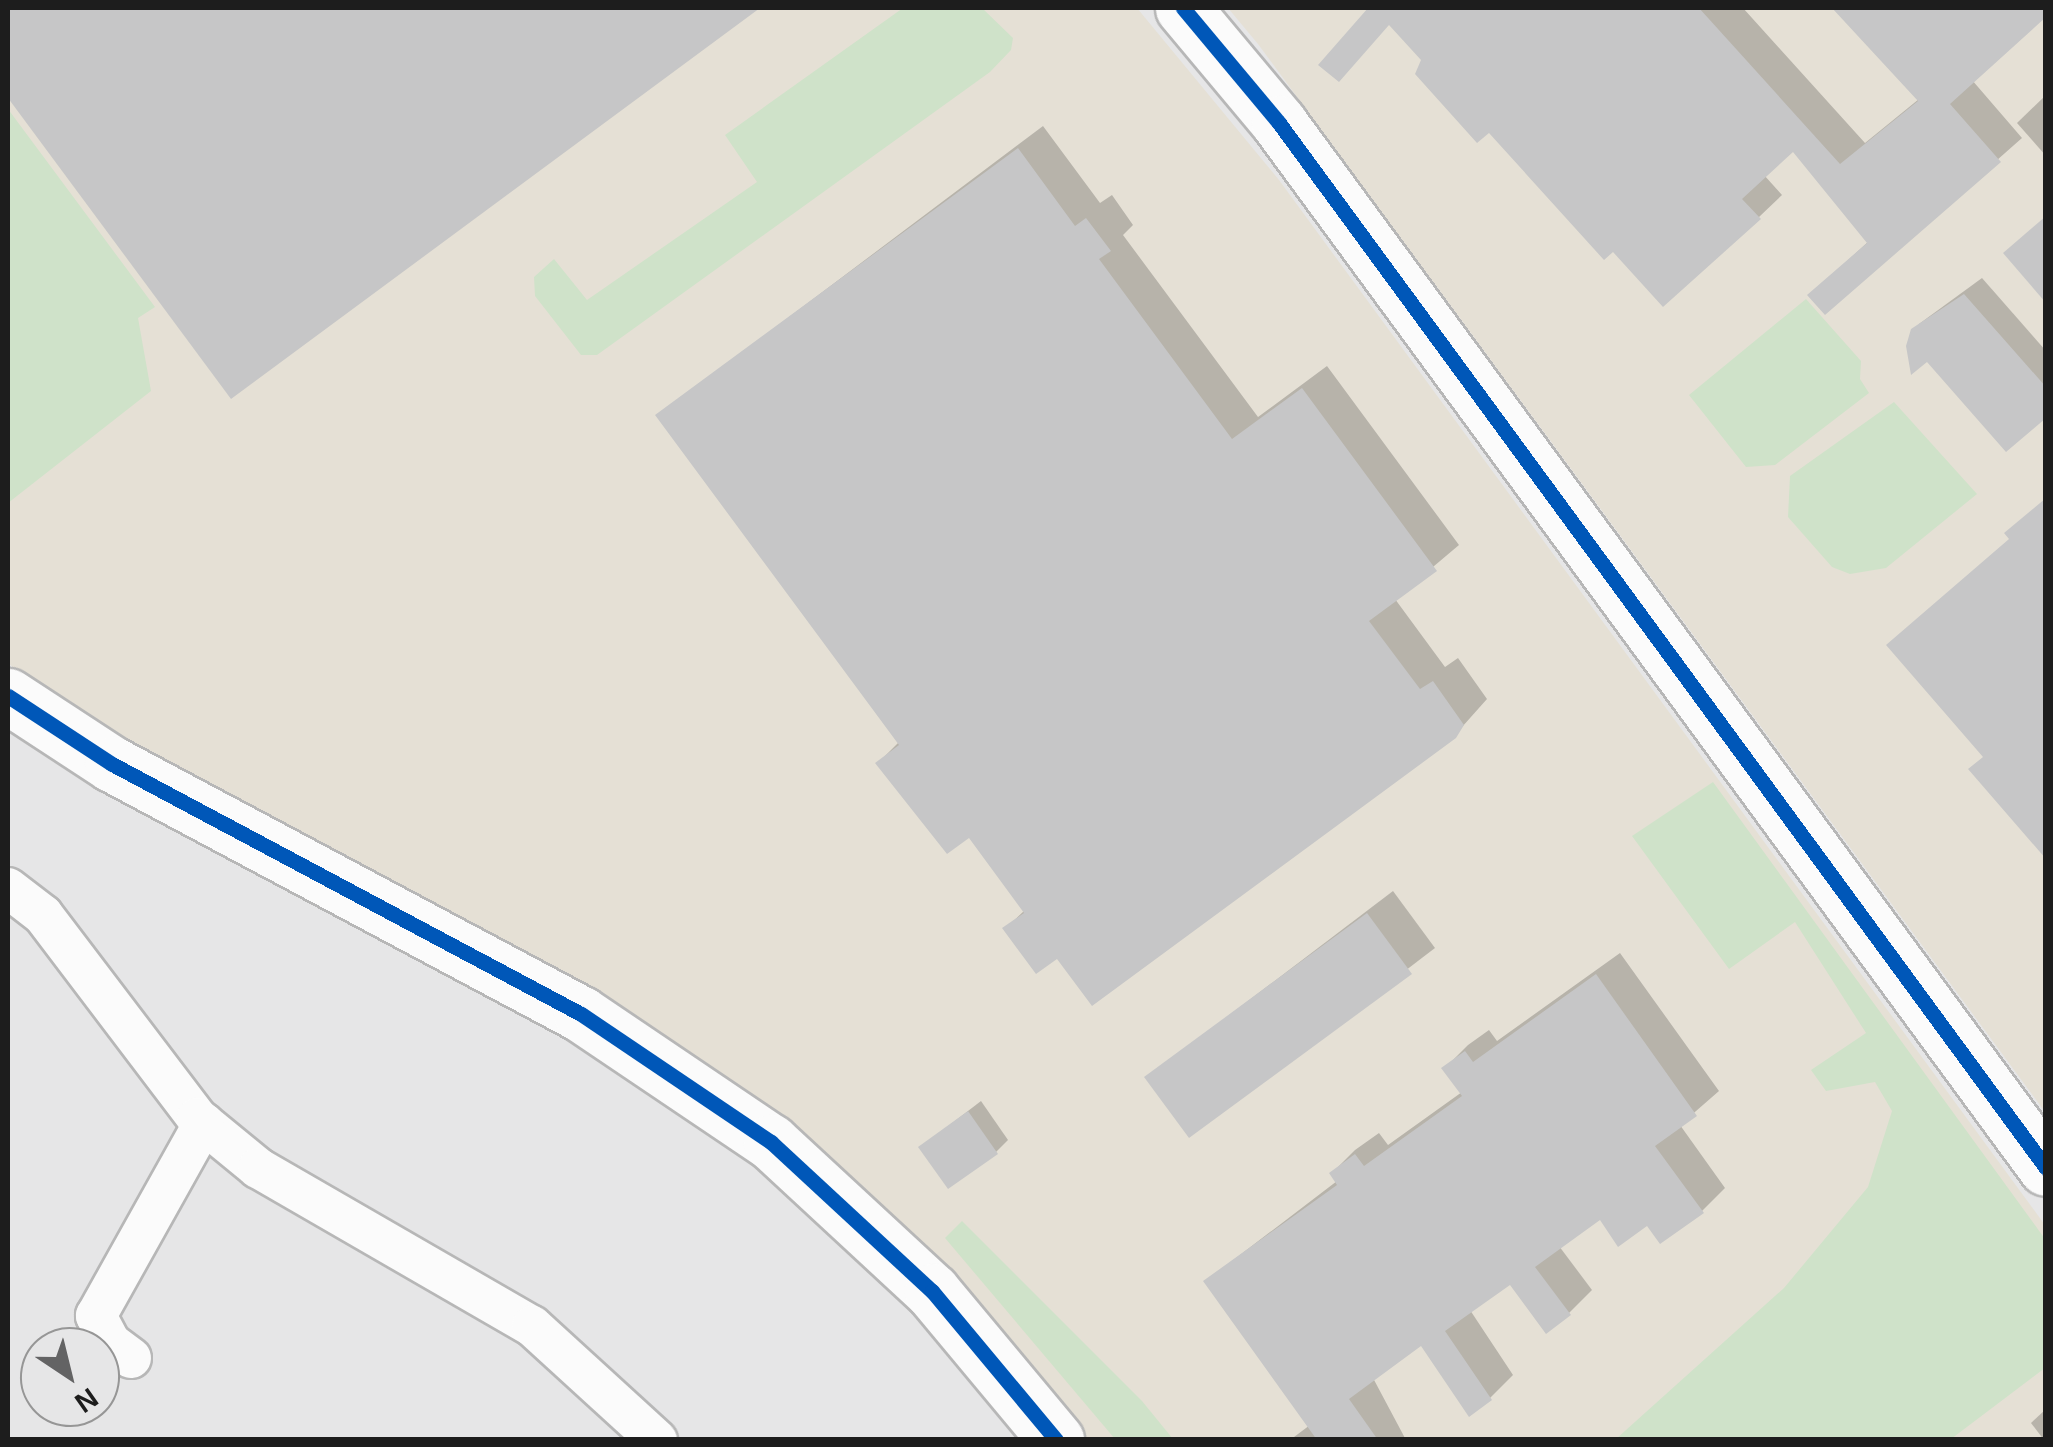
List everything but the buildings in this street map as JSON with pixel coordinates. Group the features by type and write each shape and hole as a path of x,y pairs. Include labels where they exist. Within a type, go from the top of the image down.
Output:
{"street":[{"path":"1184,8 1279,123 2046,1168"},
{"path":"8,696 112,764 581,1014 771,1142 932,1291 1056,1440"},
{"path":"8,888 44,915 144,1054 204,1123 258,1168 532,1326 657,1440"},
{"path":"131,1358 110,1342 96,1316 204,1123"}],"shaded area":[{"path":"8,8 1137,8 1279,180 2045,1225 2045,1439 1083,1439 977,1308 321,853 44,695 8,663"},
{"path":"1228,8 2045,8 2045,1112 1258,44"}],"green space":[{"path":"903,8 982,8 1013,38 1011,50 990,72 597,355 581,355 535,296 534,277 554,259 587,300 757,182 725,135"},
{"path":"8,109 155,307 138,318 151,391 8,503"},
{"path":"1806,299 1861,361 1860,379 1869,393 1775,465 1746,467 1689,395"},
{"path":"1894,402 1977,494 1886,568 1850,574 1832,567 1788,517 1790,476"},
{"path":"1713,782 2045,1239 2045,1368 1951,1439 1616,1439 1784,1288 1868,1187 1892,1111 1875,1082 1826,1091 1811,1070 1866,1033 1795,922 1729,969 1632,836"},
{"path":"962,1221 1142,1401 1173,1439 1115,1439 945,1238"}],"cycle path":[{"path":"1183,8 1279,123 2046,1168"},
{"path":"8,696 112,764 581,1014 771,1142 932,1291 1056,1440"}]}
